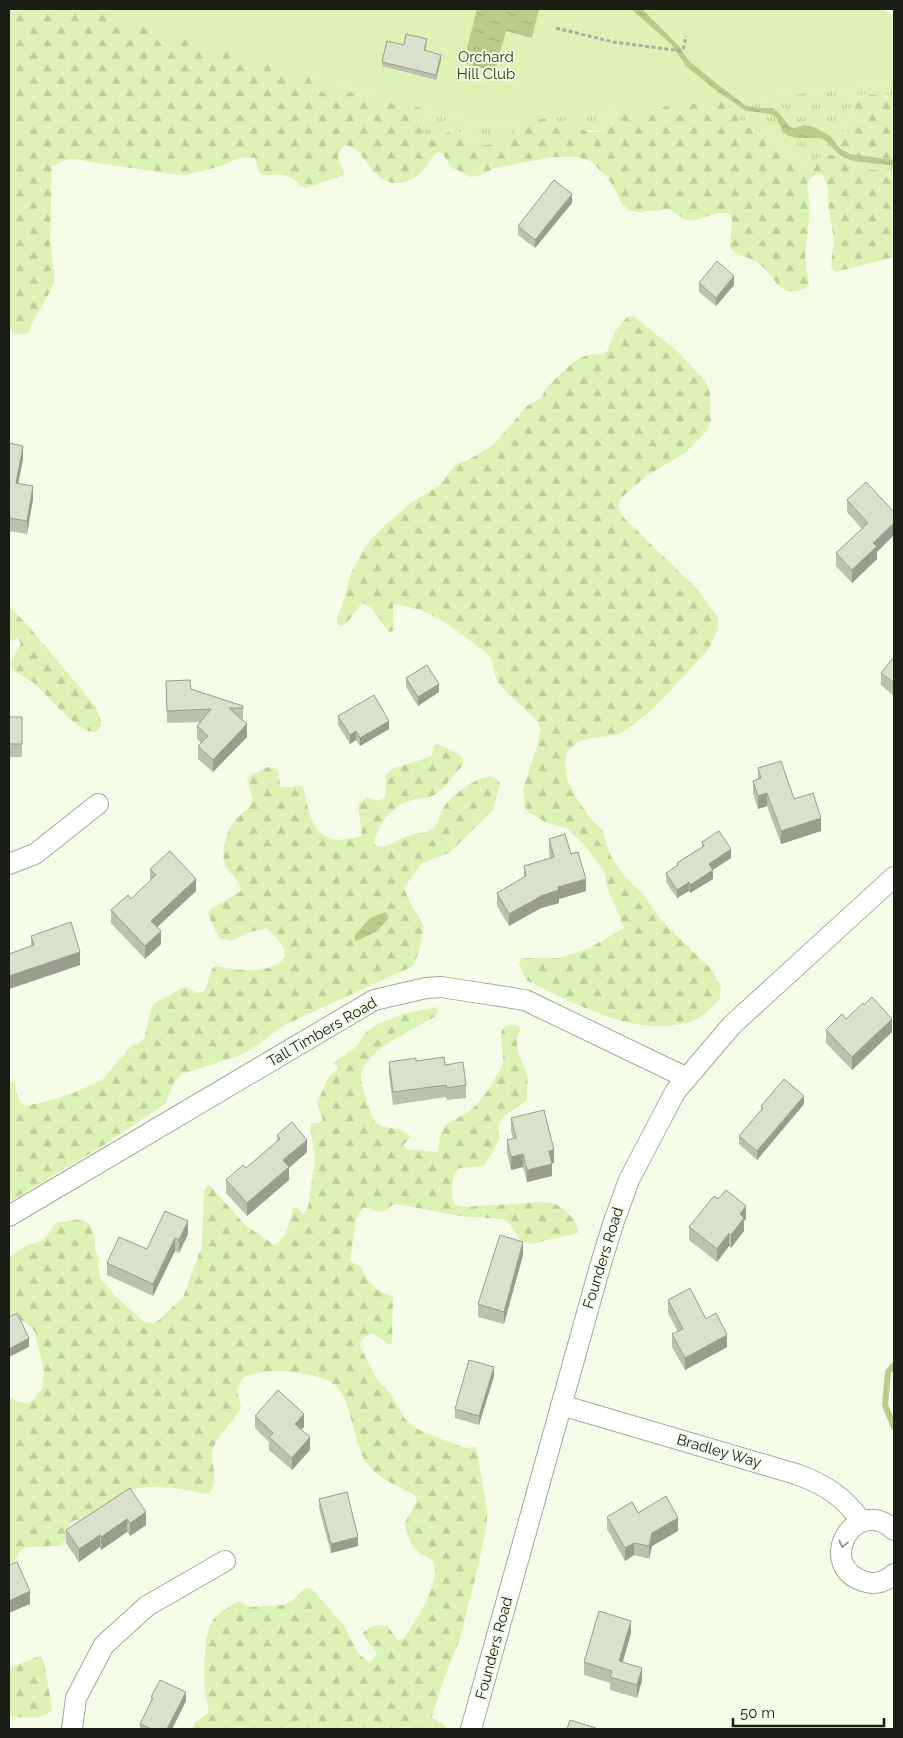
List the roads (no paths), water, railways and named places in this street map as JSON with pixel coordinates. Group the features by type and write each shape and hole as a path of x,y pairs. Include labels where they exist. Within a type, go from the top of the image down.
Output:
{"street":[{"path":"9,864 36,854 98,804"},
{"name":"Founders Road","path":"471,1729 603,1255 628,1180 675,1092 732,1025 894,877"},
{"name":"Tall Timbers Road","path":"9,1216 374,1000 426,988 441,987 525,1000 687,1078"},
{"name":"Bradley Way","path":"561,1405 812,1480 840,1496 862,1522"},
{"path":"894,1530 880,1521 870,1520 862,1522 851,1528 844,1537 841,1547 841,1557 845,1567 858,1580 871,1583 881,1582 894,1574"},
{"path":"72,1729 76,1698 104,1646 147,1606 225,1561"}],"water":[{"path":"477,9 539,9 532,38 506,31 495,71 463,63"},
{"path":"631,9 642,9 679,46 689,61 745,105 758,108 773,108 790,127 795,128 804,125 814,127 830,136 841,149 851,154 894,160 894,166 853,161 841,156 826,141 820,138 789,136 783,132 776,117 770,114 746,111 714,89 686,66 671,44"},
{"path":"385,912 389,918 376,932 355,940 355,935 370,918"}],"waterway":[{"path":"894,1365 888,1372 885,1405 894,1427"}],"park label":[{"name":"Orchard Hill Club","path":"486,66"}]}
